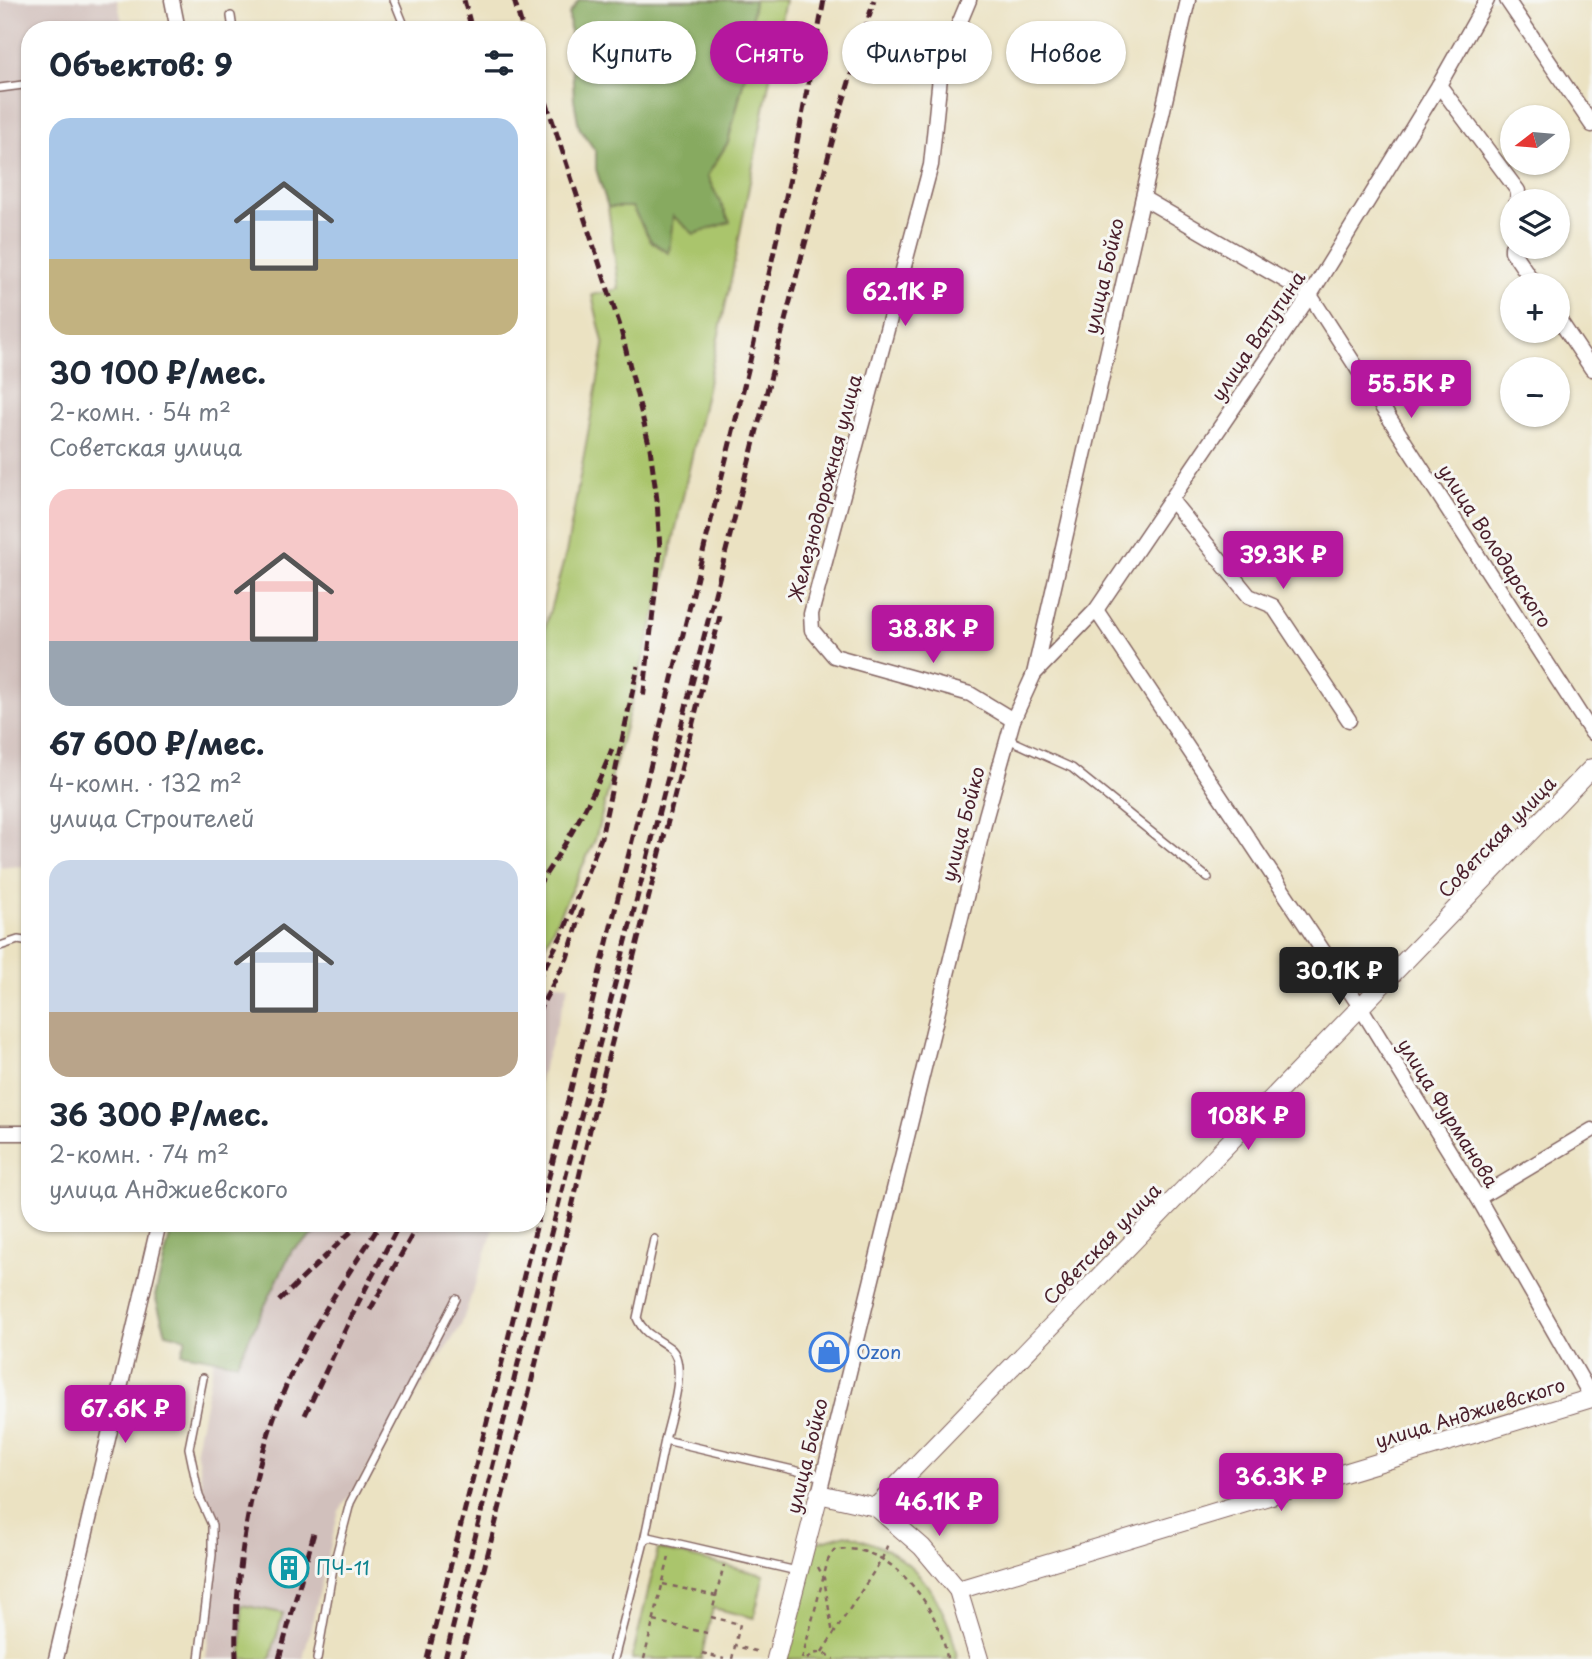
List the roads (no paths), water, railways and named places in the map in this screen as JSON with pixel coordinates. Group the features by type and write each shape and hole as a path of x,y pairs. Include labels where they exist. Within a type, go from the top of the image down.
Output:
{"street":[{"path":"172,0 176,21"},
{"name":"Железнодорожная улица","path":"969,0 941,67 931,164 811,614 812,630 834,656 970,694 1013,720"},
{"name":"улица Бойко","path":"776,1658 986,816 1013,720 1034,674 1188,0"},
{"name":"улица Ватутина","path":"1034,674 1096,610 1310,295 1439,85 1487,0"},
{"path":"1507,0 1592,125"},
{"path":"1439,85 1517,189"},
{"name":"улица Володарского","path":"1143,198 1310,295 1592,733"},
{"path":"1570,336 1592,369"},
{"path":"1171,500 1249,596 1273,606 1349,720"},
{"name":"улица Фурманова","path":"1096,610 1361,1008 1478,1198 1592,1398"},
{"name":"Советская улица","path":"876,1507 1592,768"},
{"path":"1478,1198 1592,1130"},
{"path":"0,1133 21,1133"},
{"path":"56,1659 157,1232"},
{"name":"улица Анджиевского","path":"958,1590 1592,1398"},
{"path":"821,1486 876,1507 922,1547 958,1590 979,1659"}],"lane":[{"path":"394,0 402,21"},
{"path":"231,16 232,21"},
{"path":"0,88 21,85"},
{"path":"1008,738 1072,768 1208,878"},
{"path":"0,946 21,940"},
{"path":"614,1659 644,1542 679,1374 673,1350 642,1329 638,1318 654,1239"},
{"path":"317,1659 333,1569 350,1503 456,1299"},
{"path":"199,1659 212,1555 212,1525 199,1496 188,1448 203,1378"},
{"path":"665,1440 821,1486"},
{"path":"644,1542 649,1537 799,1572"}],"railway":[{"path":"464,0 470,21"},
{"path":"514,0 520,21"},
{"path":"546,1188 748,370 792,169 824,0"},
{"path":"445,1659 527,1327 797,274 842,105 874,0"},
{"path":"546,101 620,326 650,448 660,550 643,700"},
{"path":"461,1659 530,1388 592,1121 720,616"},
{"path":"546,964 563,933 601,838 638,666"},
{"path":"546,874 579,820 612,749"},
{"path":"546,997 567,958 583,908"},
{"path":"279,1301 351,1232"},
{"path":"236,1659 238,1585 243,1547 258,1470 269,1432 305,1346 375,1232"},
{"path":"305,1415 395,1232"},
{"path":"370,1310 414,1232"},
{"path":"427,1659 535,1232"},
{"path":"279,1659 314,1533"}],"place":[{"name":"Ozon","path":"829,1352"},
{"name":"ПЧ-11","path":"289,1568"}]}
